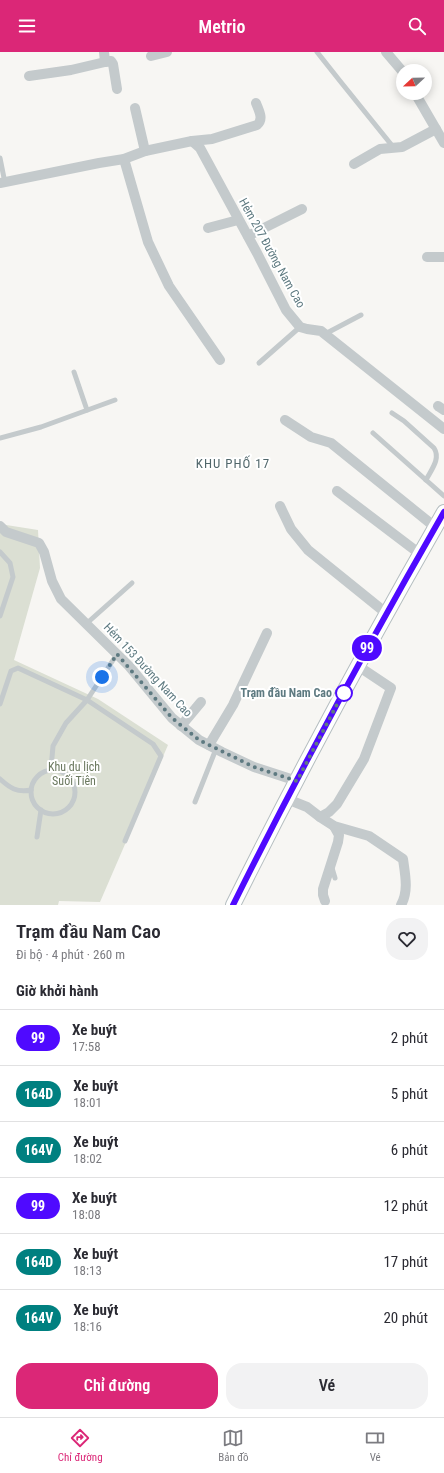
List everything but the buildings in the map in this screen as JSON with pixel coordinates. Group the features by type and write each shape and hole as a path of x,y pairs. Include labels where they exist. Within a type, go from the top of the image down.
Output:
{"street":[{"path":"151,56 167,52"},
{"path":"386,52 396,64"},
{"path":"29,76 71,70 105,57 113,64 117,90"},
{"path":"419,100 444,143"},
{"path":"2,183 99,162 124,159 145,152 192,141 212,139 257,125 261,119 256,104"},
{"path":"135,108 145,152"},
{"path":"354,164 380,149 402,148 436,129"},
{"name":"Hẻm 207 Đường Nam Cao","path":"192,141 200,148 286,310 300,326 307,329 321,331 444,429"},
{"path":"124,159 148,242 166,280 220,360"},
{"path":"248,236 302,209"},
{"path":"208,228 238,220"},
{"path":"426,257 444,257"},
{"path":"285,420 311,437 331,442 435,527"},
{"path":"337,491 420,554"},
{"path":"280,506 291,528 308,550 386,612"},
{"path":"233,905 386,612 444,512"},
{"name":"Hẻm 153 Đường Nam Cao","path":"0,526 6,532 39,543 43,548 52,581 61,599 117,654 172,718 181,726 199,740 254,767 297,781"},
{"path":"212,747 267,633"},
{"path":"320,817 329,812 337,804 364,759 391,688 358,666"},
{"path":"181,726 201,702"},
{"path":"287,799 308,807 334,826 369,836 403,858 406,881 404,899 401,905"},
{"path":"326,901 323,895 323,889 332,863 339,835 334,826"}],"lane":[{"path":"317,52 395,148"},
{"path":"0,158 2,183"},
{"path":"325,334 361,315"},
{"path":"259,362 300,326"},
{"path":"74,372 87,410"},
{"path":"0,438 41,427 116,400"},
{"path":"392,413 404,421 434,448 437,453 436,461 426,480"},
{"path":"372,433 444,496"},
{"path":"0,552 10,563 13,577 0,616"},
{"path":"86,624 132,583"},
{"path":"51,769 53,746 66,723 87,700 117,654"},
{"path":"0,704 11,671 18,668 87,700 153,744 161,756 125,841"},
{"path":"195,802 212,747"},
{"path":"51,769 66,773 71,778 75,786 76,793 74,801 69,807 63,812 55,814 48,814 35,805 31,790 33,782 37,776 43,771 51,769"},
{"path":"0,779 10,788 22,792 31,790"},
{"path":"37,837 41,810"},
{"path":"332,863 335,878"}],"green space":[{"name":"Khu du lịch Suối Tiên","path":"0,524 38,530 40,568 14,660 98,699 168,745 100,902 59,901 58,905 0,905"}],"bus line":[{"name":"99","path":"233,905 276,820 392,602 444,512"}],"place":[{"name":"Trạm đầu Nam Cao","path":"344,693"}],"district":[{"name":"KHU PHỐ 17","path":"233,463"}],"route":[{"path":"102,677 117,654 129,666 172,718 199,740 254,767 297,781 344,691 344,693"}]}
